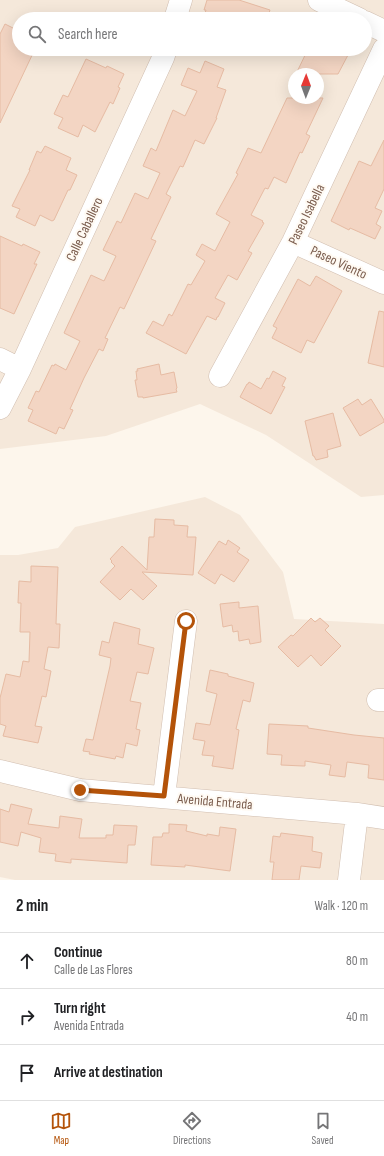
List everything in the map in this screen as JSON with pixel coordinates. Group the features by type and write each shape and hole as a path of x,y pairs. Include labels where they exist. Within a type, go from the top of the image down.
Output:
{"street":[{"path":"177,12 181,0"},
{"path":"319,0 344,12"},
{"path":"372,25 384,31"},
{"name":"Paseo Isabella","path":"220,376 294,242 384,49"},
{"name":"Calle Caballero","path":"0,408 20,369 164,56"},
{"name":"Paseo Viento","path":"294,242 384,283"},
{"path":"0,359 20,369"},
{"path":"164,796 186,621"},
{"name":"Avenida Entrada","path":"0,771 80,790 164,796 357,814 384,818"},
{"path":"349,880 357,814"}],"shaded area":[{"path":"0,0 384,0 384,495 361,497 266,435 200,404 106,436 0,449"},
{"path":"205,497 240,515 283,572 294,619 384,624 384,880 15,880 0,877 0,555 18,555 58,548 75,527"}],"building":[{"path":"207,0 239,0 270,10 269,12 205,12 206,10 204,10"},
{"path":"5,24 12,28 12,56 32,56 0,123 0,34"},
{"path":"305,56 347,56 338,74 324,74 324,68 299,68"},
{"path":"86,59 124,74 113,104 110,102 95,132 83,125 78,137 58,128 63,118 54,114 63,95 68,97"},
{"path":"205,61 224,69 217,87 226,90 217,118 204,144 195,140 183,167 180,166 166,194 171,197 151,239 156,241 124,309 120,307 105,338 108,339 103,351 99,349 84,378 70,409 73,410 64,429 59,427 56,434 28,421 33,410 28,408 36,391 39,392 52,365 54,366 55,364 66,370 80,341 64,333 91,275 104,281 116,256 103,250 117,221 121,223 135,193 148,199 160,173 143,166 151,148 156,151 173,110 185,116 197,91 181,85 188,68 200,73"},
{"path":"287,98 288,104 320,104 306,134 310,136 302,153 300,152 286,183 274,177 268,189 265,188 251,215 264,223 248,251 252,253 237,280 228,275 215,298 225,303 218,317 216,320 207,316 186,354 146,333 153,321 163,326 169,314 172,316 188,284 191,285 205,261 196,255 202,244 215,251 230,222 216,214 238,174 236,173 248,148 261,153"},
{"path":"384,140 384,189 375,208 382,211 376,224 381,227 375,239 350,228 349,230 331,221 359,161 371,166"},
{"path":"45,146 71,158 66,170 77,175 54,220 52,221 40,215 35,226 16,217 20,209 12,206 30,170 37,151 41,153"},
{"path":"0,236 40,252 34,264 37,264 14,314 0,308"},
{"path":"316,276 342,291 314,343 307,340 301,353 272,338 277,328 273,326 298,279 310,286"},
{"path":"379,311 384,312 384,367 368,363"},
{"path":"159,364 161,375 174,372 177,392 143,398 138,397 135,380 137,380 137,369"},
{"path":"273,371 286,378 282,386 285,387 271,414 240,397 249,382 261,389"},
{"path":"358,399 362,405 371,399 384,420 384,422 360,436 343,408"},
{"path":"333,413 341,446 327,450 328,457 316,460 313,456 305,421"},
{"path":"155,519 174,520 174,525 188,526 187,537 196,537 193,575 142,572 157,586 143,600 131,589 120,600 100,582 115,566 110,559 122,546 147,570 149,537 154,537"},
{"path":"228,540 240,548 237,552 249,560 234,582 221,574 215,584 198,573 219,541 226,545"},
{"path":"31,566 58,567 56,624 60,624 59,648 48,647 44,669 51,671 46,697 42,696 35,726 42,727 38,743 3,736 6,726 0,724 0,698 6,674 20,677 23,661 29,662 30,632 20,632 21,603 18,603 19,581 31,582"},
{"path":"239,602 239,608 258,606 261,642 250,644 249,639 239,641 238,631 233,632 232,625 223,627 220,604"},
{"path":"311,618 315,622 320,618 329,626 325,630 341,646 321,666 311,655 298,667 278,647 291,635 293,636"},
{"path":"114,622 140,629 138,644 154,648 148,674 137,672 130,701 141,703 136,729 140,730 137,746 126,743 123,758 116,756 115,759 89,754 90,752 83,751 86,739 93,740 110,666 111,658 99,655 102,641 109,643"},
{"path":"210,670 228,674 228,676 254,683 250,702 243,700 236,729 239,730 233,769 212,766 214,756 202,755 205,741 193,739 196,723 210,725 217,694 206,691"},
{"path":"269,724 308,726 308,728 384,738 384,780 368,778 369,765 347,762 345,777 329,775 331,765 305,761 305,766 281,765 282,755 267,754"},
{"path":"11,804 32,809 28,824 59,828 60,816 82,819 79,838 106,838 106,835 113,835 114,825 137,826 135,845 128,845 127,863 71,859 71,863 55,861 56,854 39,852 41,838 21,832 18,846 0,842 0,809 9,812"},
{"path":"169,824 187,825 186,831 207,836 207,834 219,836 220,827 236,829 230,871 185,865 185,867 151,865 153,837 162,837 163,833 169,833"},
{"path":"281,833 313,837 312,851 322,853 320,868 301,866 299,880 272,880 274,862 270,862 273,836 280,837"}],"route":[{"path":"80,790 164,796 186,621"}]}
